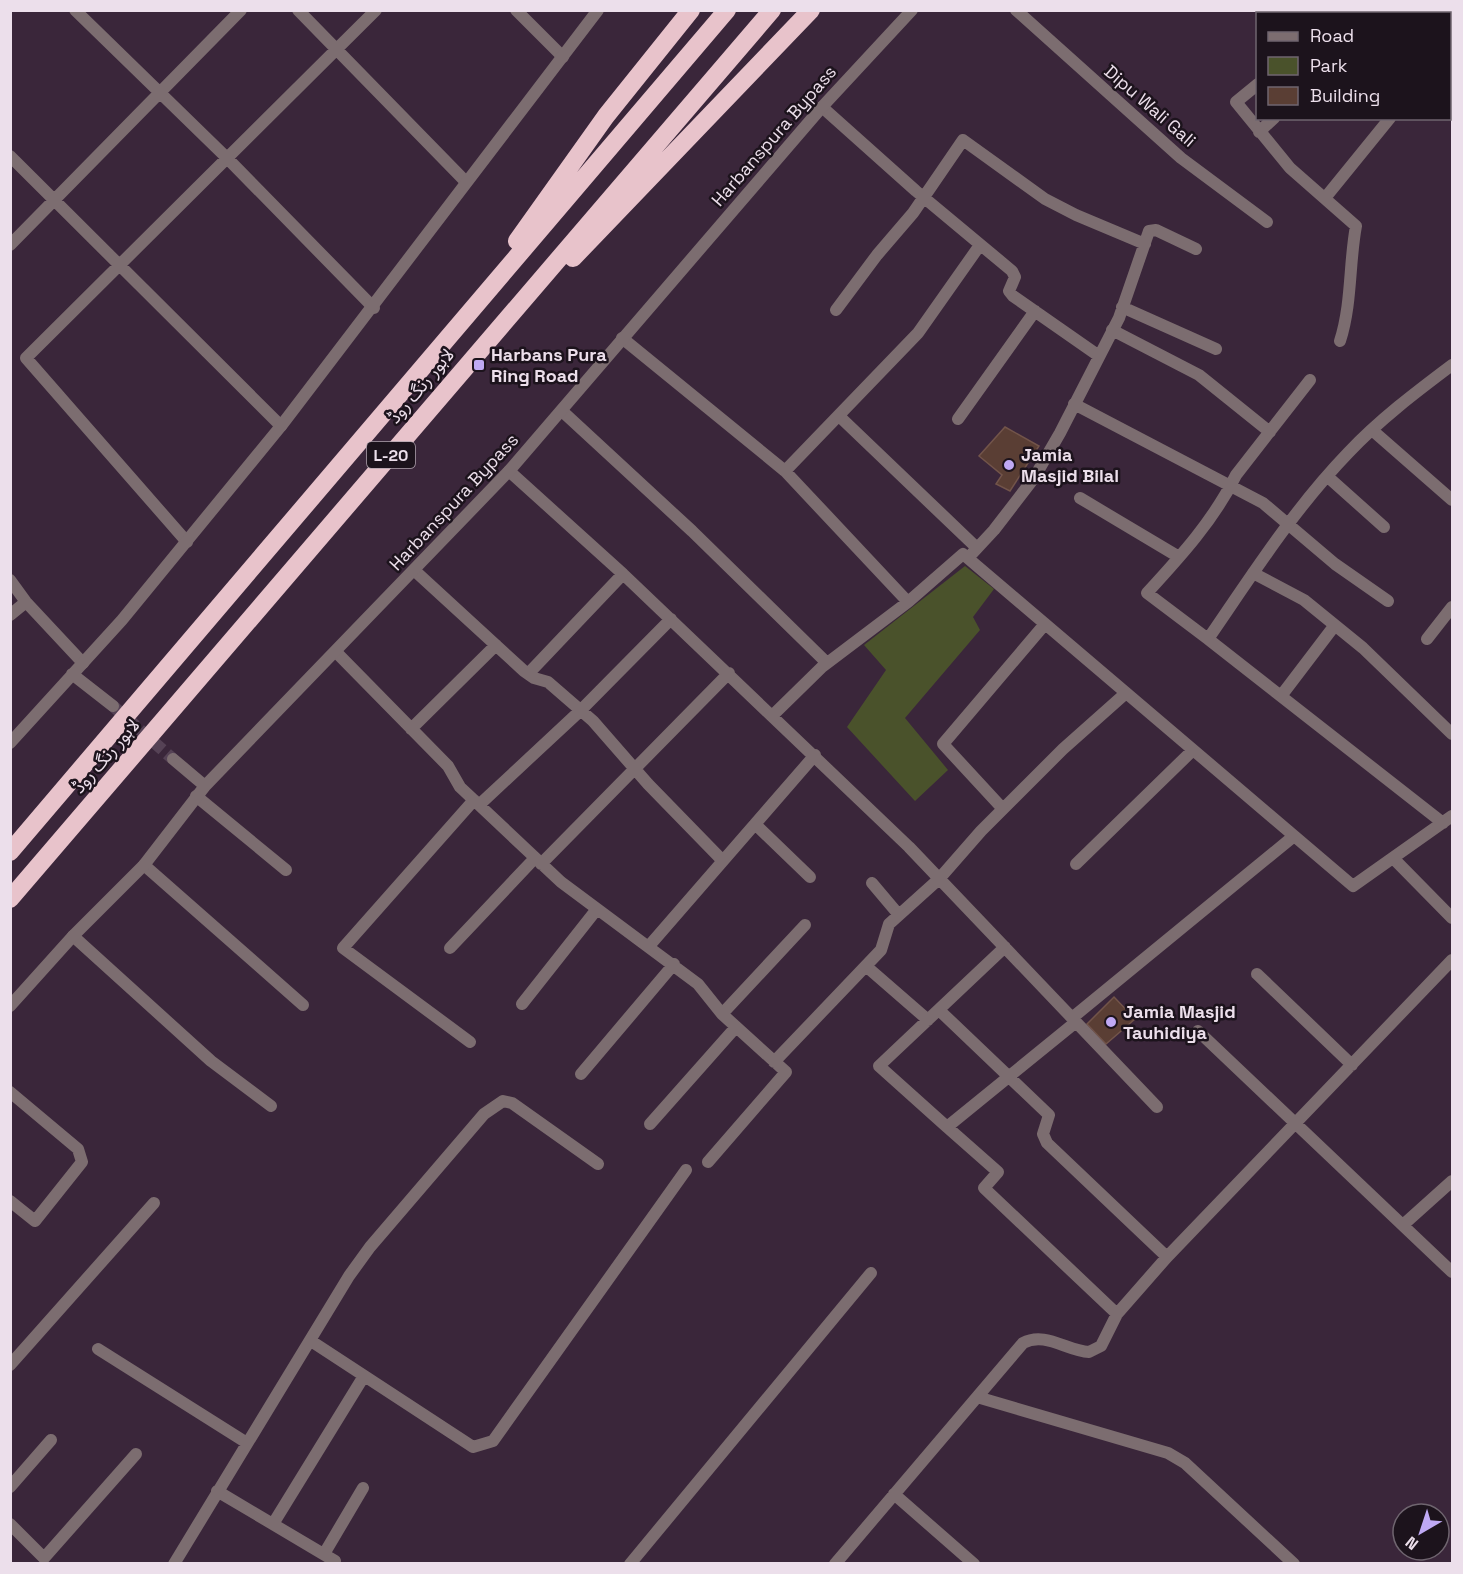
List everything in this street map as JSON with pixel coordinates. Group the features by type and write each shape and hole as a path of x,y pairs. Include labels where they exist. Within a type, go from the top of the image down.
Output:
{"highway":[{"path":"448,338 606,116 691,10"},
{"name":"لاہور رنگ روڈ","path":"10,852 728,10"},
{"name":"لاہور رنگ روڈ","path":"10,899 772,10"},
{"path":"471,360 647,184 812,10"}],"street":[{"path":"75,10 228,159 374,308"},
{"path":"10,245 241,10"},
{"path":"298,10 466,182"},
{"path":"187,542 26,358 376,10"},
{"path":"516,10 562,57"},
{"path":"10,743 83,663 187,542 281,426 374,308 466,182 598,10"},
{"name":"Harbanspura Bypass","path":"10,1006 73,936 144,865 205,786 415,571 509,471 822,107 912,10"},
{"name":"Dipu Wali Gali","path":"1016,10 1181,158 1267,222"},
{"path":"1256,85 1236,102 1290,168 1356,226 1350,255 1344,328 1340,341"},
{"path":"822,107 922,196 1012,271 1015,277 1009,291 1035,312 1099,356"},
{"path":"1259,132 1272,120"},
{"path":"1325,198 1388,120"},
{"path":"836,310 877,255 913,213 922,196 963,140 1045,199 1077,216 1145,244"},
{"path":"10,156 121,263 281,426"},
{"path":"968,558 1034,478 1112,330 1149,231 1156,230 1196,249"},
{"path":"785,471 918,333 980,245"},
{"path":"1122,307 1216,349"},
{"path":"958,419 1035,312"},
{"path":"1112,330 1199,375 1270,432"},
{"path":"621,338 785,471 908,602"},
{"path":"1208,639 1288,524 1328,477 1398,405 1452,365"},
{"path":"773,715 827,663 908,602 963,554 1353,886 1448,819 1281,696 1147,593 1179,557 1231,486 1236,475 1310,380"},
{"path":"1074,404 1263,503 1335,564 1388,601"},
{"path":"562,411 692,531 827,663"},
{"path":"839,416 977,548"},
{"path":"1372,430 1452,500"},
{"path":"509,471 671,618 815,755 939,879 1157,1107"},
{"path":"1328,477 1384,527"},
{"path":"1080,498 1179,557"},
{"path":"415,571 528,674 548,682 580,710 723,861"},
{"path":"1253,573 1304,600 1335,625 1452,734"},
{"path":"528,674 623,574"},
{"path":"10,580 26,602 83,663"},
{"path":"10,615 26,602"},
{"path":"1426,639 1452,608"},
{"path":"470,1042 343,948 477,802 580,710 671,618"},
{"path":"1003,809 943,744 1045,624"},
{"path":"1281,696 1335,625"},
{"path":"411,729 496,645"},
{"path":"336,652 448,766 460,787 538,861 597,909 698,984 722,1014 786,1072 708,1162"},
{"path":"72,674 113,706"},
{"path":"450,948 635,769 729,674"},
{"path":"774,1062 867,967 881,950 889,924 939,879 1003,809 1063,749 1126,693"},
{"path":"1076,864 1193,750"},
{"path":"649,946 815,755"},
{"path":"173,759 205,786"},
{"path":"196,796 286,870"},
{"path":"755,824 810,878"},
{"path":"947,1127 1294,836"},
{"path":"1393,858 1452,918"},
{"path":"144,865 303,1005"},
{"path":"872,883 899,915"},
{"path":"522,1004 597,909"},
{"path":"722,1014 805,925"},
{"path":"73,936 211,1060 271,1106"},
{"path":"1005,947 879,1066 998,1172 984,1188 1117,1314"},
{"path":"835,1563 1023,1343 1029,1340 1046,1340 1083,1352 1095,1351 1101,1346 1117,1314 1167,1257 1452,960"},
{"path":"581,1074 674,964"},
{"path":"867,967 928,1020"},
{"path":"1257,975 1352,1065"},
{"path":"939,1010 1049,1115 1043,1134 1047,1143 1167,1257"},
{"path":"650,1124 736,1027"},
{"path":"1198,1031 1452,1272"},
{"path":"10,1092 78,1149 82,1162 35,1221 10,1201"},
{"path":"174,1563 349,1276 370,1247 495,1105 503,1101 512,1103 598,1164"},
{"path":"311,1341 473,1447 492,1442 686,1170"},
{"path":"1403,1225 1452,1181"},
{"path":"10,1365 154,1203"},
{"path":"630,1563 871,1273"},
{"path":"98,1349 247,1443"},
{"path":"273,1524 364,1376"},
{"path":"977,1397 1168,1453 1185,1463 1294,1563"},
{"path":"10,1487 51,1440"},
{"path":"10,1524 44,1558 136,1454"},
{"path":"324,1554 363,1488"},
{"path":"217,1491 335,1561"},
{"path":"894,1494 974,1563"}],"green space":[{"path":"965,566 994,589 973,617 980,630 905,718 948,770 915,801 847,727 886,670 864,645"}],"building":[{"name":"Jamia Masjid Bilal","path":"1005,427 1039,446 1010,491 996,484 1002,475 979,456"},
{"name":"Jamia Masjid Tauhidiya","path":"1114,997 1135,1019 1106,1044 1087,1024"}],"tunnel":[{"path":"113,706 173,759"}],"place":[{"name":"Harbans Pura Ring Road","path":"479,365"},
{"name":"Jamia Masjid Bilal","path":"1009,465"},
{"name":"Jamia Masjid Tauhidiya","path":"1111,1022"}]}
